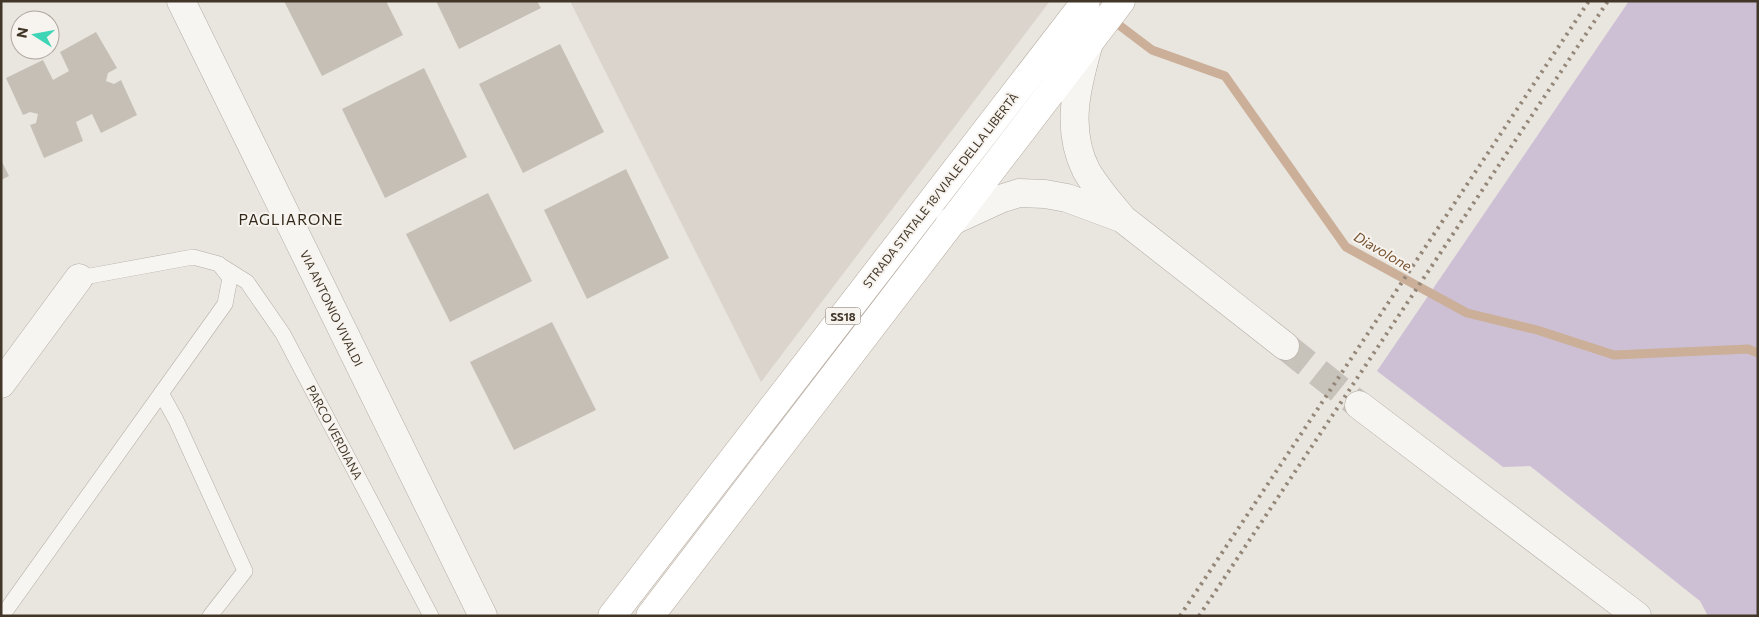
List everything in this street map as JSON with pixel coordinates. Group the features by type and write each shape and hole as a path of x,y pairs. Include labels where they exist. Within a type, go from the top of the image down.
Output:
{"main road":[{"name":"SS18","path":"650,616 1120,2"},
{"name":"STRADA STATALE 18/VIALE DELLA LIBERTÀ","path":"612,616 1080,9"}],"street":[{"name":"VIA ANTONIO VIVALDI","path":"181,1 483,616"},
{"path":"1094,36 1080,74 1074,104 1074,125 1078,150 1091,176 1123,219 1285,346"},
{"path":"950,222 1000,199 1019,193 1045,194 1067,198 1123,219"},
{"name":"PARCO VERDIANA","path":"1,384 79,278"},
{"path":"1359,405 1637,616"}],"lane":[{"name":"PARCO VERDIANA","path":"79,278 193,257 219,264 247,282 284,334 431,616"},
{"path":"2,616 224,304 230,278 219,264"},
{"path":"161,393 176,420 245,571 210,616"}],"shaded area":[{"path":"570,1 1050,1 761,382"},
{"path":"1629,1 1758,1 1758,616 1708,616 1700,601 1530,466 1503,467 1377,371"}],"building":[{"path":"284,1 386,1 403,35 322,76"},
{"path":"436,1 537,1 541,8 459,49"},
{"path":"96,32 117,68 108,73 106,81 114,84 121,80 137,115 101,133 92,114 76,122 83,141 44,158 30,125 36,123 38,114 30,112 23,115 6,78 43,60 53,80 69,71 60,52"},
{"path":"560,44 604,132 523,173 479,84"},
{"path":"424,68 467,157 385,198 342,109"},
{"path":"1,160 9,176 1,180"},
{"path":"626,169 669,258 587,299 544,210"},
{"path":"488,193 532,281 450,322 406,234"},
{"path":"552,322 596,410 514,450 470,362"}],"waterway":[{"name":"Diavolone","path":"1111,19 1152,50 1225,76 1346,247 1467,313 1537,330 1614,355 1748,349 1758,353"}],"tunnel":[{"path":"1285,346 1359,405"}],"railway":[{"path":"1180,616 1589,1"},
{"path":"1199,616 1608,1"}],"district":[{"name":"PAGLIARONE","path":"291,219"}]}
